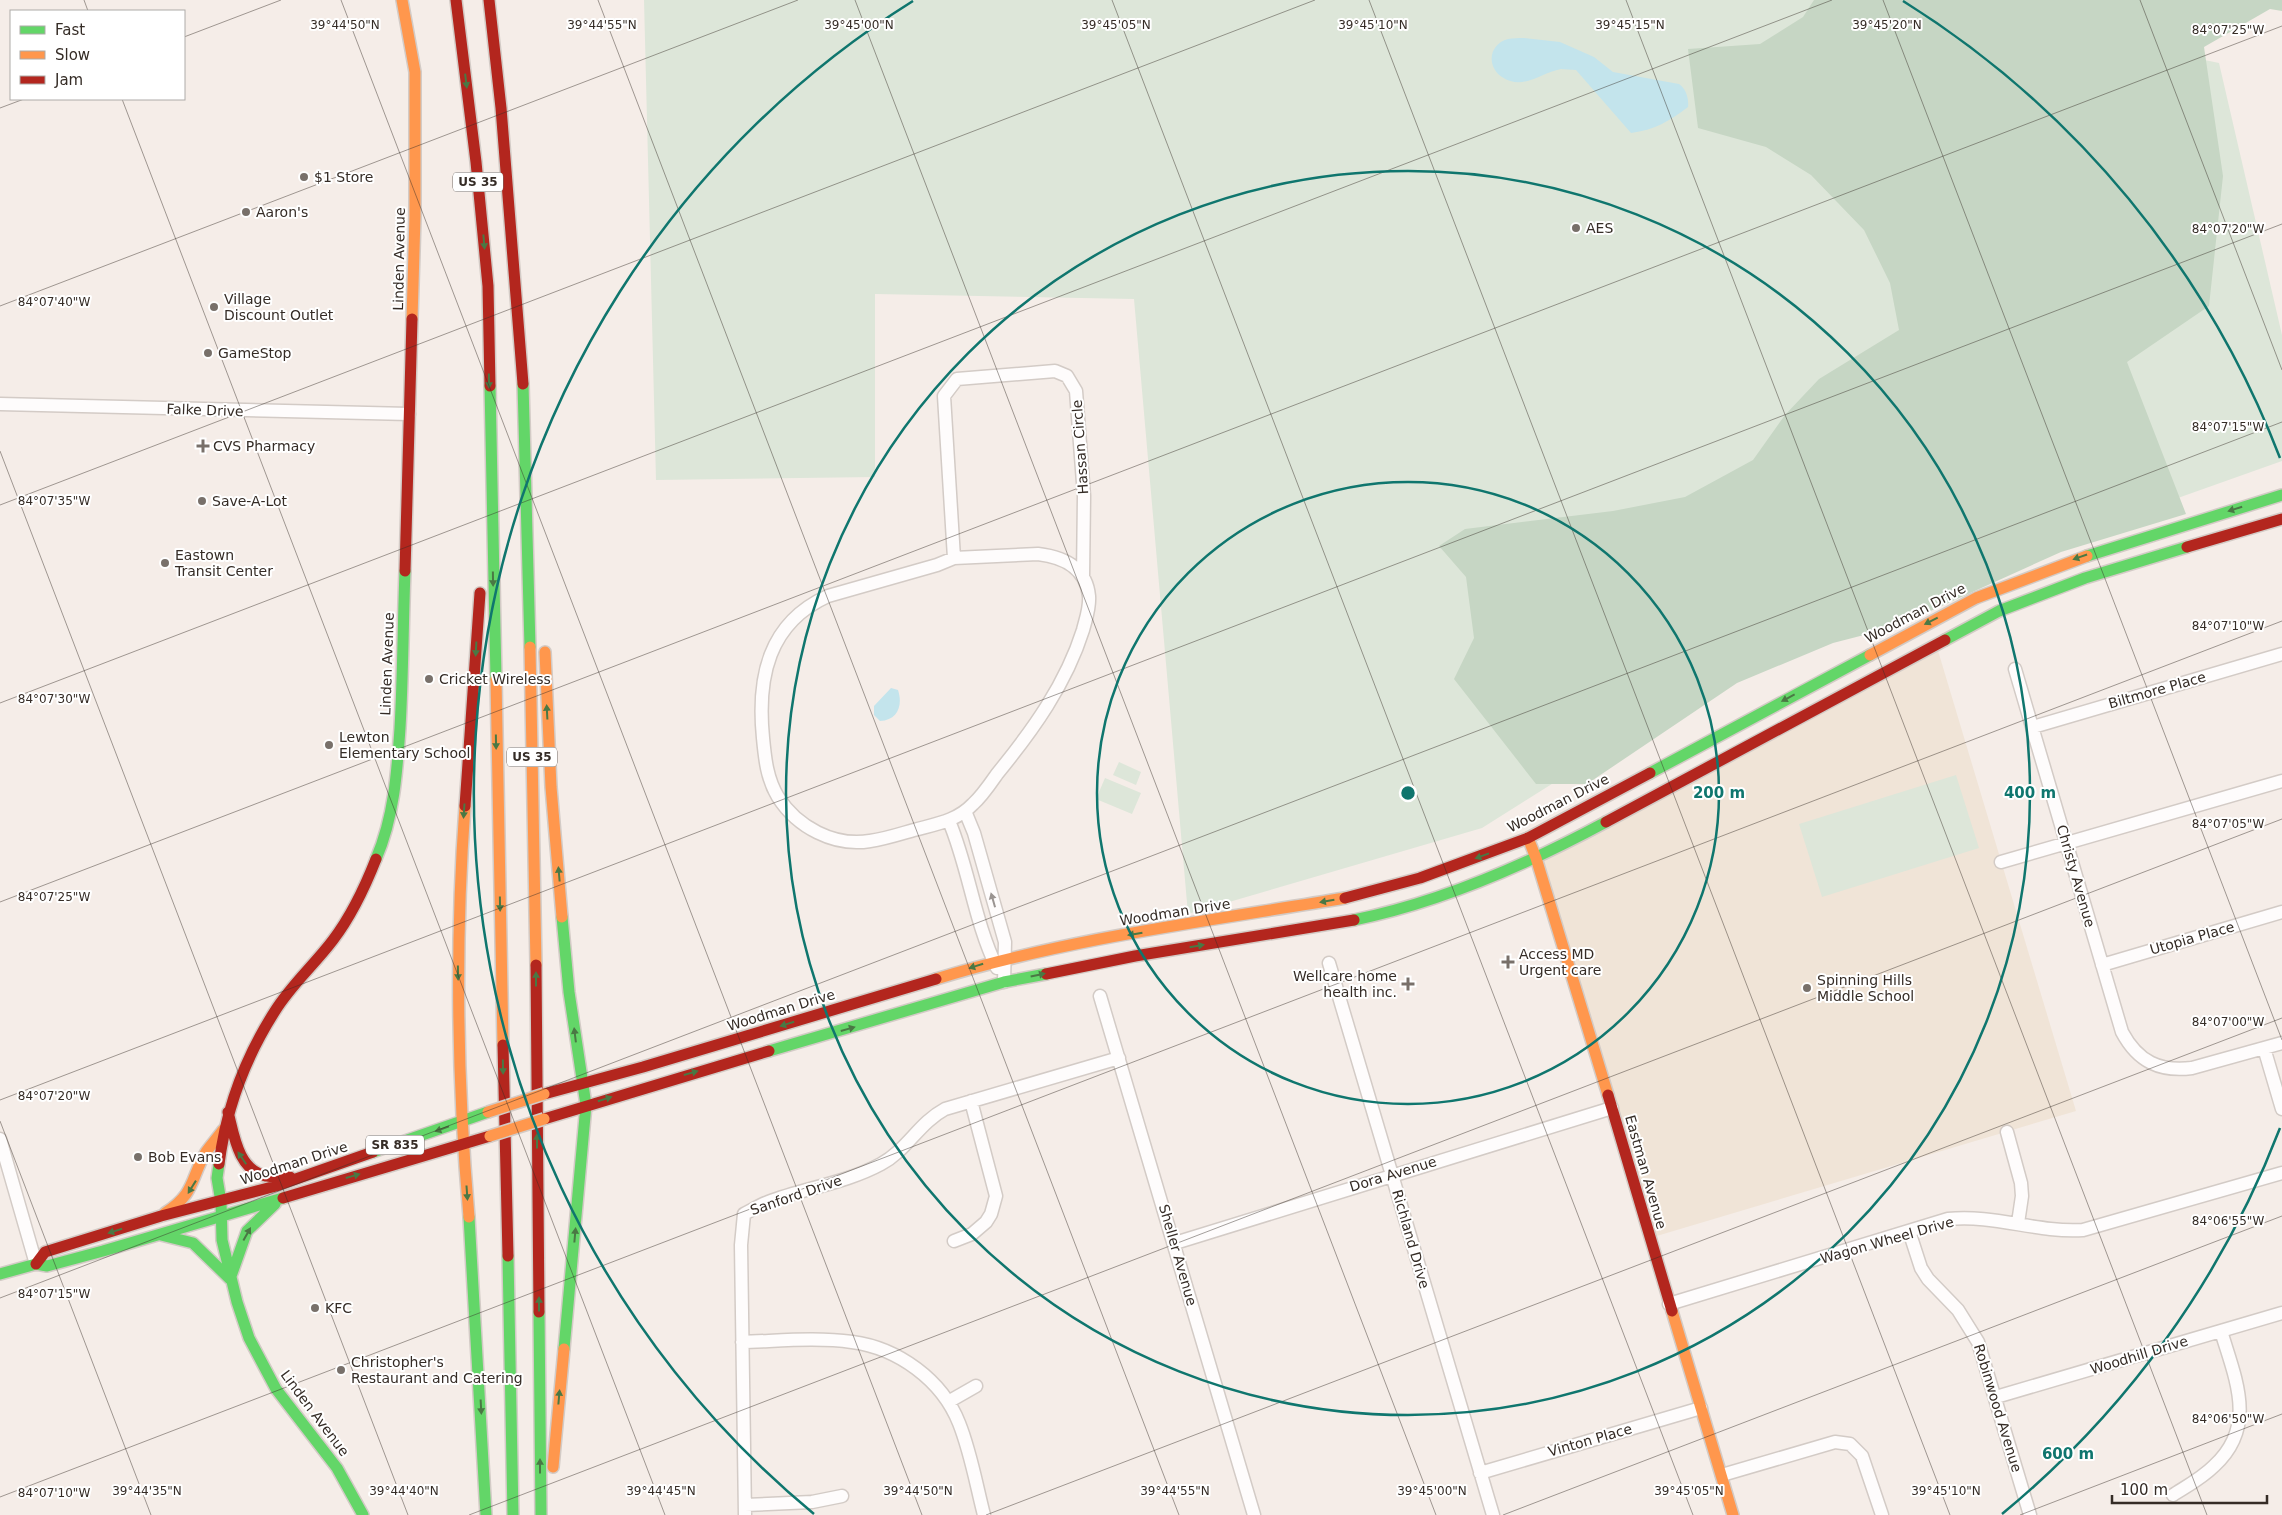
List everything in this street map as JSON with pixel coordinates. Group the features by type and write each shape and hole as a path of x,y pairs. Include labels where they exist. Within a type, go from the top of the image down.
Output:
{"main road":[{"name":"Linden Avenue","path":"363,1515 337,1468 290,1408 263,1368 249,1338 230,1279 222,1240 221,1202 217,1178 222,1130 241,1074 262,1033 293,987 334,939 362,893 382,845 391,813 397,778 410,414 416,128 415,72 402,0"},
{"name":"US 35","path":"456,0 476,162 488,286 490,478 513,1515"},
{"name":"US 35","path":"489,0 501,108 523,375 535,868 541,1515"},
{"path":"523,375 540,558"},
{"path":"482,562 490,478"},
{"name":"Woodman Drive","path":"36,1264 45,1252 161,1216 221,1202 302,1177 544,1094 643,1068 999,960 1072,944 1356,896 1420,878 1528,838 1976,598 2085,556 2282,495"},
{"name":"Woodman Drive","path":"0,1274 36,1264 47,1266 222,1217 490,1136 624,1093 1004,982 1136,956 1293,932 1379,914 1453,891 1536,858 1597,828 1999,611 2027,598 2085,578 2282,519"},
{"path":"480,581 461,865 458,962 461,1122 474,1290 486,1515"},
{"path":"544,644 551,787 569,992 586,1106 550,1515"},
{"name":"Eastman Avenue","path":"1528,838 1536,858 1554,923 1612,1108 1733,1515"},
{"path":"228,1112 238,1152 248,1166 263,1175 302,1177"},
{"path":"161,1216 176,1206 191,1189 206,1153 222,1130"},
{"path":"159,1235 193,1243 230,1279 247,1231 280,1200"}],"street":[{"name":"Hassan Circle","path":"954,558 944,396 956,379 1055,371 1067,376 1076,390 1084,496 1083,577"},
{"name":"Falke Drive","path":"0,404 410,414"},
{"path":"1030,554 1051,555 1069,562 1083,577 1089,596 1089,609 1080,640 1059,686 1018,749 973,805 949,821 870,841 855,842 830,838 806,827 786,808 772,784 766,766 761,707 765,672 774,647 783,630 803,610 828,596 936,565 954,558 1030,554"},
{"name":"Biltmore Place","path":"2033,726 2282,654"},
{"name":"Christy Avenue","path":"2015,669 2122,1032 2135,1051 2157,1066 2180,1070 2264,1048"},
{"path":"2001,862 2282,781"},
{"path":"965,810 974,833 1005,942 999,960 1004,982"},
{"path":"949,821 961,855 988,950 999,960"},
{"name":"Utopia Place","path":"2102,965 2282,912"},
{"name":"Richland Drive","path":"1329,963 1492,1515"},
{"name":"Sheller Avenue","path":"1100,996 1175,1243 1254,1515"},
{"path":"2282,1042 2264,1048 2282,1110"},
{"name":"Sanford Drive","path":"745,1510 741,1245 744,1214 767,1203 871,1169 896,1154 924,1123 934,1115 971,1101 1119,1058"},
{"path":"954,1241 972,1234 986,1222 991,1214 996,1196 971,1101"},
{"name":"Dora Avenue","path":"1175,1243 1392,1174 1612,1108"},
{"path":"2007,1132 2021,1183 2022,1196 2018,1223"},
{"path":"0,1139 36,1264"},
{"name":"Wagon Wheel Drive","path":"1669,1304 1948,1219 1966,1217 2018,1223 2050,1230 2066,1231 2091,1228 2282,1172"},
{"name":"Robinwood Avenue","path":"1909,1232 1916,1256 1928,1279 1958,1310 1971,1327 1981,1349 2030,1515"},
{"name":"Woodhill Drive","path":"1996,1397 2282,1313"},
{"path":"2173,1495 2214,1467 2231,1445 2237,1430 2240,1417 2240,1394 2221,1331"},
{"path":"742,1342 838,1340 871,1346 901,1359 922,1372 948,1402 958,1421 967,1444 984,1515"},
{"path":"948,1402 976,1386"},
{"name":"Vinton Place","path":"1480,1473 1701,1408"},
{"path":"1722,1475 1835,1442 1850,1444 1857,1449 1865,1460 1882,1515"},
{"path":"745,1510 812,1502 842,1496"}],"shaded area":[{"path":"644,0 1917,0 2219,63 2282,335 2282,461 1784,638 1482,828 1188,914 1134,299 875,294 875,477 656,480"},
{"name":"Spinning Hills Middle School","path":"1936,644 2076,1111 1650,1238 1536,858"},
{"path":"1119,762 1141,772 1136,785 1113,775"},
{"path":"1956,775 1979,848 1822,897 1799,824"},
{"path":"1105,778 1141,793 1132,814 1096,799"}],"green space":[{"path":"1814,0 2282,0 2282,11 2270,9 2204,47 2223,176 2209,306 2127,362 2186,514 2061,552 1895,627 1833,643 1737,683 1587,784 1536,784 1454,679 1474,638 1466,577 1439,546 1465,529 1613,511 1685,497 1753,460 1785,415 1819,379 1899,330 1890,283 1864,230 1811,175 1766,147 1698,128 1688,49 1760,44 1803,17"}],"water":[{"path":"1524,38 1560,42 1594,57 1613,72 1679,84 1684,88 1688,107 1675,117 1661,124 1647,130 1631,133 1576,70 1561,69 1524,82 1510,81 1502,77 1497,72 1492,61 1494,50 1508,39"},
{"path":"891,688 898,690 900,701 898,711 891,718 880,721 874,715 874,706"}],"traffic: fast":[{"path":"523,384 530,647"},
{"path":"490,386 496,679"},
{"path":"2087,556 2282,495"},
{"path":"1945,640 1999,611 2085,578 2187,547"},
{"path":"376,859 391,811 398,762 405,571"},
{"path":"1650,773 1870,655"},
{"path":"1354,920 1420,903 1484,880 1515,867 1606,822"},
{"path":"562,917 569,992 586,1105 564,1349"},
{"path":"769,1051 1004,982 1046,974"},
{"path":"373,1152 488,1112"},
{"path":"219,1164 217,1178 221,1202 222,1240 237,1302 249,1338 276,1389 337,1468 363,1515"},
{"path":"0,1274 36,1264 47,1266 103,1251 283,1198"},
{"path":"161,1235 193,1243 230,1279 247,1231 275,1204"},
{"path":"469,1217 486,1515"},
{"path":"508,1256 513,1515"},
{"path":"539,1312 541,1515"}],"traffic: slow":[{"path":"402,0 415,72 415,217 412,319"},
{"path":"1870,655 1976,598 2087,556"},
{"path":"530,647 536,965"},
{"path":"545,652 551,787 562,917"},
{"path":"496,679 503,1045"},
{"path":"465,806 460,909 459,1012 462,1114 469,1217"},
{"path":"1528,838 1536,858 1608,1095"},
{"path":"936,979 1037,952 1088,941 1345,898"},
{"path":"488,1112 544,1094"},
{"path":"490,1136 544,1119"},
{"path":"165,1213 175,1206 187,1192 206,1152 223,1130"},
{"path":"1672,1311 1733,1515"},
{"path":"553,1467 564,1349"}],"traffic: jam":[{"path":"456,0 476,162 488,286 490,386"},
{"path":"489,0 501,108 523,384"},
{"path":"405,571 412,319"},
{"path":"2187,547 2282,519"},
{"path":"465,806 480,593"},
{"path":"1606,822 1945,640"},
{"path":"1345,898 1420,878 1528,838 1650,773"},
{"path":"219,1164 226,1124 238,1084 264,1029 281,1001 326,949 346,921 363,890 376,859"},
{"path":"1046,974 1135,956 1354,920"},
{"path":"536,965 539,1312"},
{"path":"544,1094 643,1067 936,979"},
{"path":"503,1045 508,1256"},
{"path":"544,1119 769,1051"},
{"path":"1608,1095 1672,1311"},
{"path":"228,1112 235,1141 249,1167 266,1176 290,1177"},
{"path":"283,1198 490,1136"},
{"path":"36,1264 45,1252 161,1216 276,1186 373,1152"}],"place":[{"name":"$1 Store","path":"304,177"},
{"name":"Aaron's","path":"246,212"},
{"name":"AES","path":"1576,228"},
{"name":"Village Discount Outlet","path":"214,307"},
{"name":"GameStop","path":"208,353"},
{"name":"CVS Pharmacy","path":"203,446"},
{"name":"Save-A-Lot","path":"202,501"},
{"name":"Eastown Transit Center","path":"165,563"},
{"name":"Cricket Wireless","path":"429,679"},
{"name":"Lewton Elementary School","path":"329,745"},
{"name":"Access MD Urgent care","path":"1508,962"},
{"name":"Wellcare home health inc.","path":"1408,984"},
{"name":"Spinning Hills Middle School","path":"1807,988"},
{"name":"Bob Evans","path":"138,1157"},
{"name":"KFC","path":"315,1308"},
{"name":"Christopher's Restaurant and Catering","path":"341,1370"}]}
